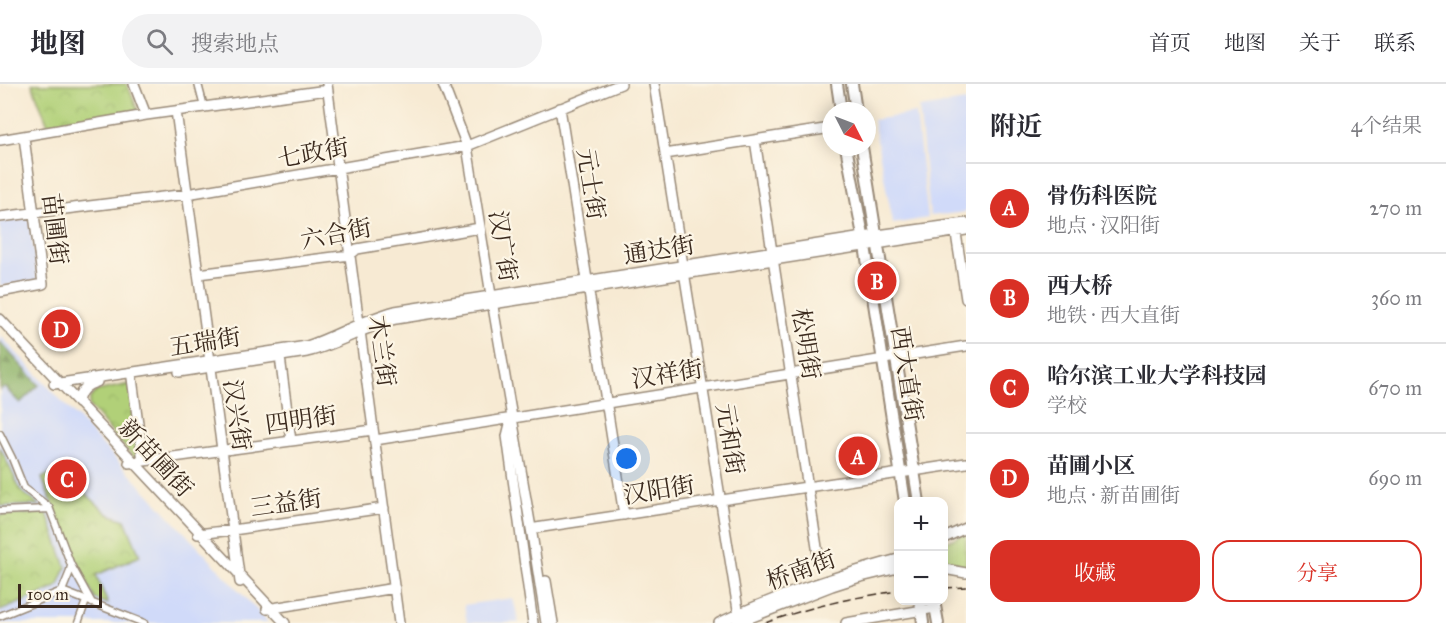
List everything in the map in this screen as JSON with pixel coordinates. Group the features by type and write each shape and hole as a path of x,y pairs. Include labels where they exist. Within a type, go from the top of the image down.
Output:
{"main road":[{"path":"837,84 840,102"},
{"path":"852,84 855,102"},
{"name":"西大直街","path":"848,156 864,241 904,497"},
{"name":"西大直街","path":"864,156 918,497"},
{"path":"935,605 938,623"},
{"path":"921,606 923,623"}],"street":[{"path":"134,84 146,115"},
{"path":"198,84 204,107"},
{"name":"汉广街","path":"443,84 467,146 546,623"},
{"name":"七政街","path":"0,217 187,194 467,146 621,84"},
{"name":"元和街","path":"654,84 738,619"},
{"path":"0,140 327,87"},
{"name":"木兰街","path":"327,87 399,623"},
{"name":"元士街","path":"560,108 624,515"},
{"name":"汉兴街","path":"176,111 239,578"},
{"path":"665,154 822,129"},
{"name":"苗圃街","path":"0,292 43,284 24,137"},
{"name":"松明街","path":"755,140 818,554"},
{"name":"通达街","path":"360,328 375,316 395,311 492,300 955,228 966,223"},
{"name":"六合街","path":"198,274 350,255 357,249 480,228"},
{"path":"955,228 966,299"},
{"name":"通达街","path":"955,228 966,230"},
{"name":"新苗圃街","path":"0,319 57,384 134,462 196,534 268,609 285,623"},
{"name":"新苗圃街","path":"0,325 134,462"},
{"name":"五瑞街","path":"57,384 280,357 316,350 360,328"},
{"name":"五瑞街","path":"78,403 80,393 94,383 308,346 360,328"},
{"name":"汉祥街","path":"375,440 966,346"},
{"path":"280,357 291,441"},
{"path":"132,378 134,462"},
{"name":"汉广街","path":"511,418 519,430 554,623"},
{"name":"汉广街","path":"511,418 507,436 533,623"},
{"name":"汉广街","path":"511,418 515,458 541,623"},
{"name":"四明街","path":"134,462 373,430"},
{"path":"0,434 24,488 49,507 71,566 89,602"},
{"name":"汉阳街","path":"536,528 966,463"},
{"name":"三益街","path":"196,534 384,508"},
{"path":"0,511 49,509"},
{"path":"948,536 966,528"},
{"name":"桥南街","path":"738,619 845,574 894,560"},
{"path":"62,591 71,566"},
{"name":"桥南街","path":"719,623 738,619 857,578 894,569"},
{"path":"948,570 966,573"},
{"path":"268,609 395,588"},
{"path":"0,616 62,591 144,623"},
{"path":"78,623 89,602"},
{"path":"846,623 921,606"},
{"name":"新苗圃街","path":"268,609 278,623"}],"shaded area":[{"path":"966,101 966,212 930,216 919,108"},
{"path":"916,113 928,218 893,224 876,136 876,120"},
{"path":"29,218 38,281 0,286 0,222"},
{"path":"0,335 269,623 0,623"},
{"path":"513,598 519,623 467,623 464,605"}],"green space":[{"path":"32,84 127,84 139,113 48,125"},
{"path":"0,342 39,385 20,403 4,387 0,390"},
{"path":"130,384 140,458 134,458 89,406 90,398 97,391"},
{"path":"0,447 21,491 39,505 0,506"},
{"path":"59,469 108,514 125,520 140,556 96,575 108,604 95,599 66,539 42,478"},
{"path":"47,513 66,567 59,585 0,611 0,515"},
{"path":"966,533 966,567 948,563 948,541"}],"railway":[{"path":"948,588 966,587"},
{"path":"765,623 831,603 894,592"}],"place":[{"name":"西大桥","path":"877,281"},
{"name":"苗圃小区","path":"61,329"},
{"name":"骨伤科医院","path":"858,456"},
{"name":"哈尔滨工业大学科技园","path":"67,479"}]}
